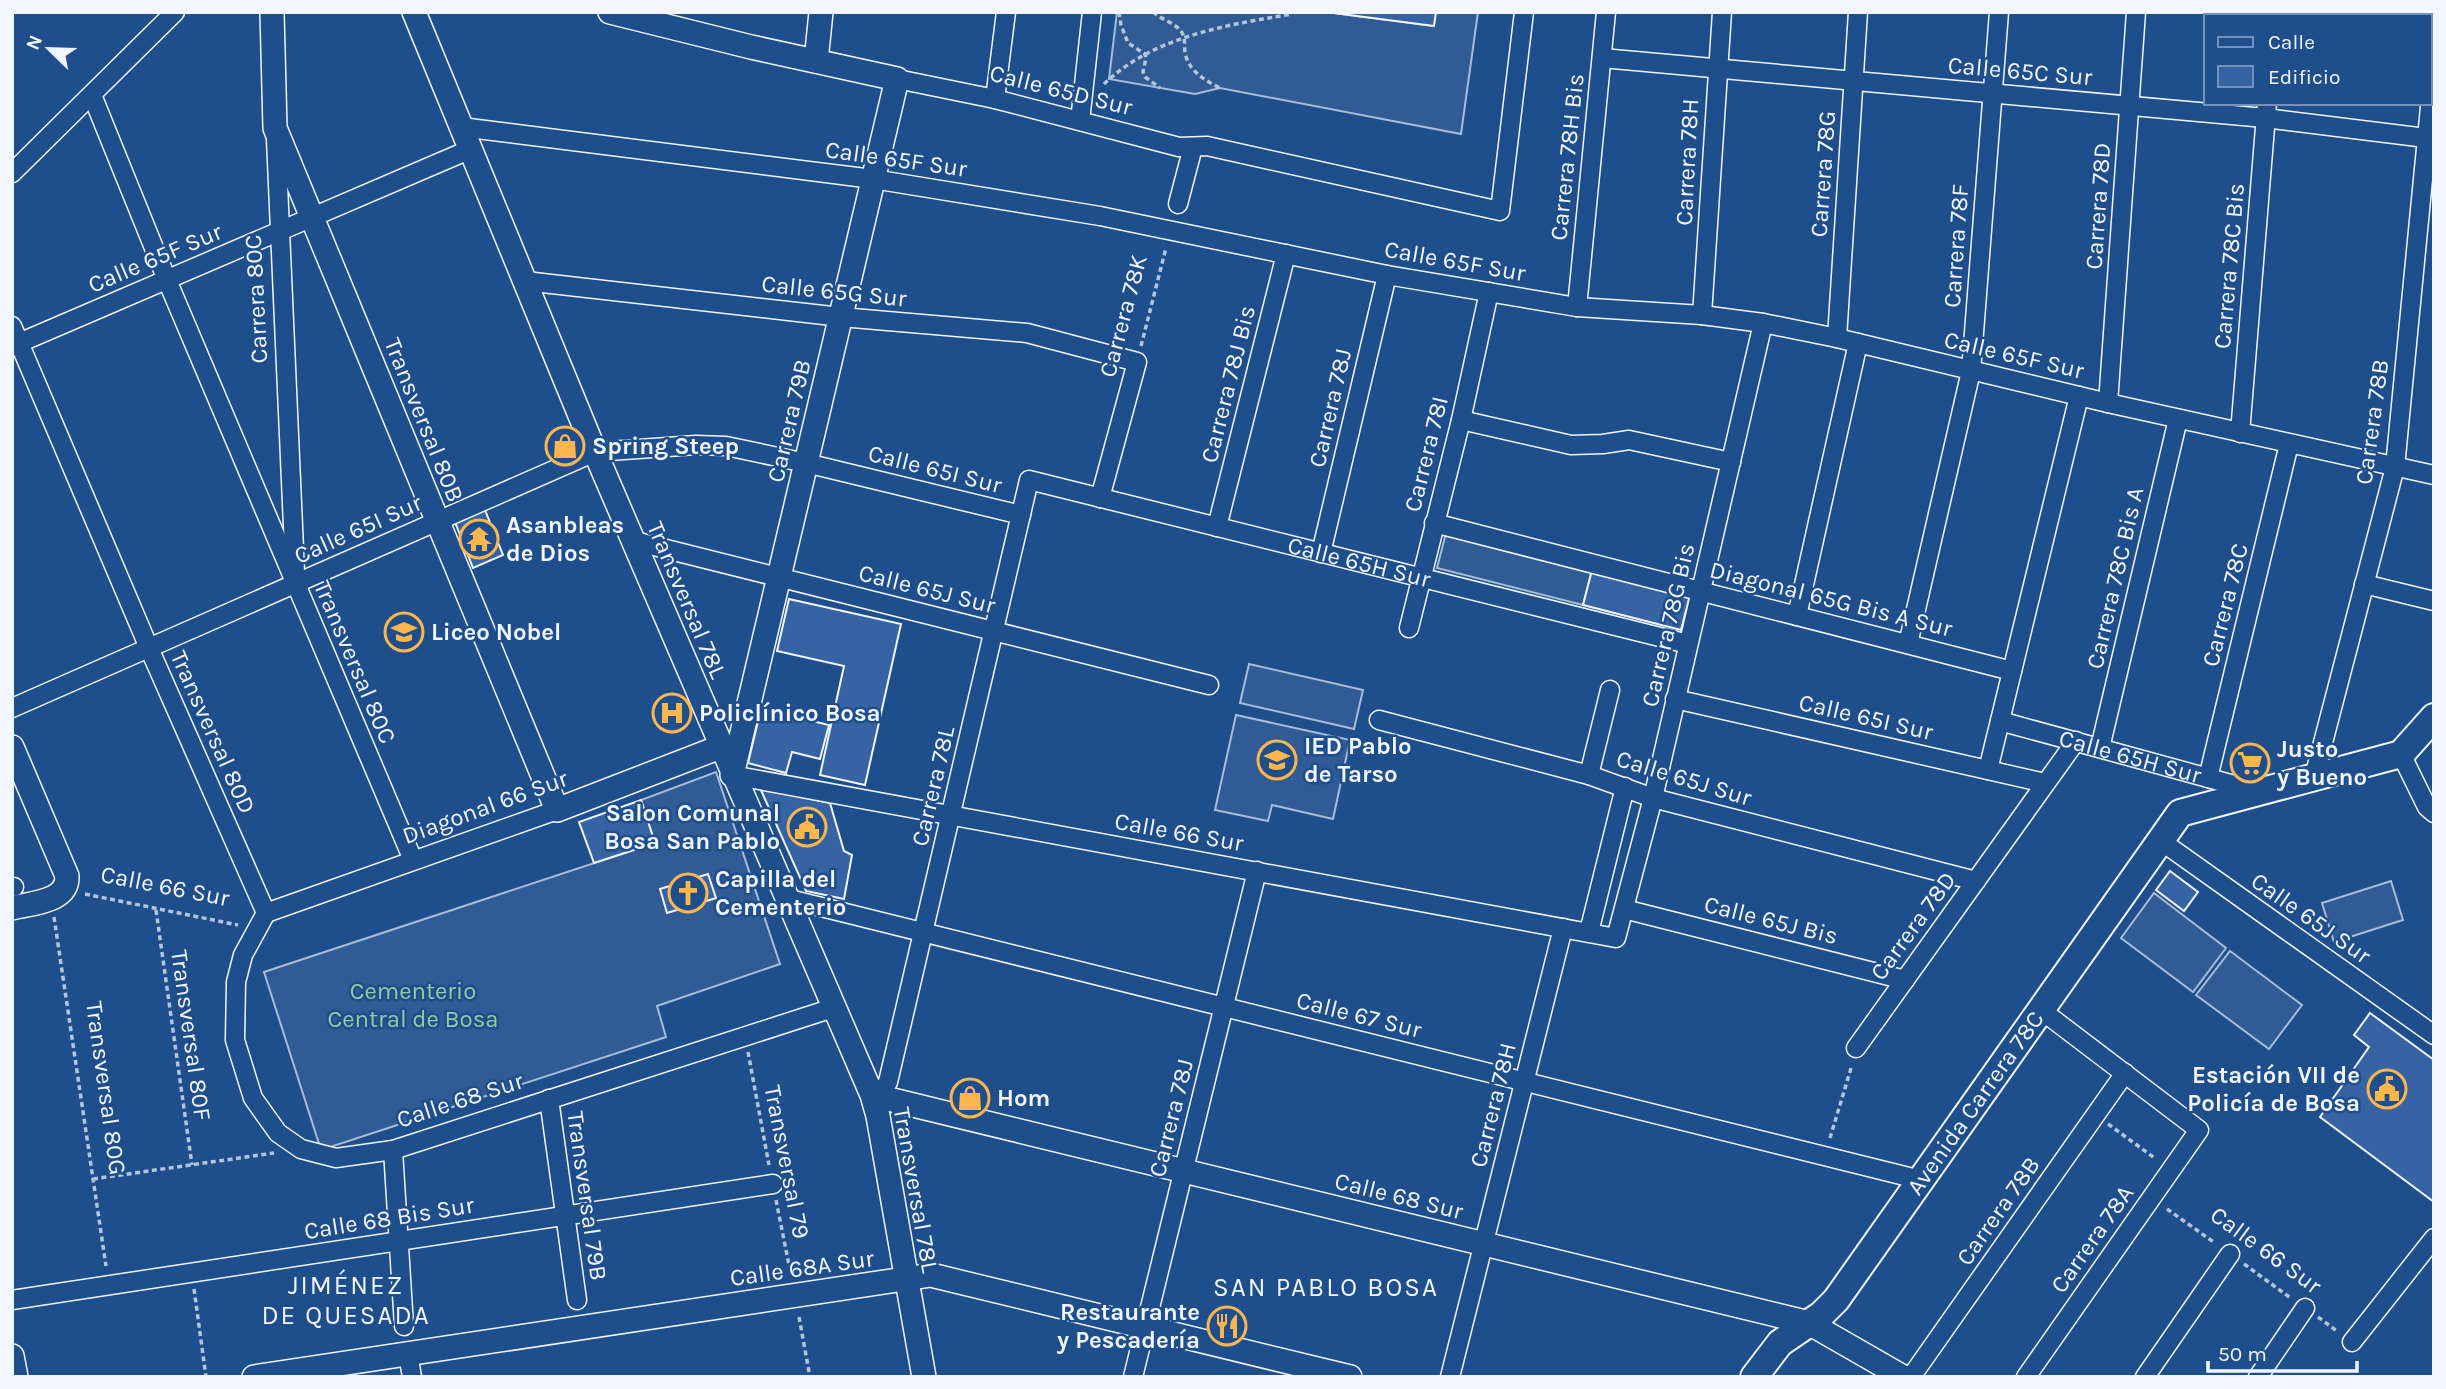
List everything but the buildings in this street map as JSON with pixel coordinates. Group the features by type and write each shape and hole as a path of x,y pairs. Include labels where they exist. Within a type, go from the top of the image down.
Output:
{"main road":[{"path":"2401,754 2434,717"},
{"name":"Calle 65H Sur","path":"2180,814 2401,754"},
{"name":"Avenida Carrera 78C","path":"1754,1377 1780,1343 1836,1300 2180,814"}],"street":[{"path":"12,173 176,12"},
{"name":"Carrera 80C","path":"272,12 295,584"},
{"name":"Transversal 78L","path":"414,12 595,452 872,1096 878,1116 924,1377"},
{"name":"Calle 65D Sur","path":"610,12 816,61 995,99 1180,147 1220,149 1500,211 1524,12"},
{"path":"816,61 821,12"},
{"path":"995,99 1006,12"},
{"path":"1080,121 1092,12"},
{"name":"Carrera 78H Bis","path":"1577,307 1606,12"},
{"name":"Carrera 78H","path":"1702,315 1722,12"},
{"name":"Carrera 78G","path":"1838,338 1858,12"},
{"name":"Carrera 78F","path":"1908,644 1971,370 1999,12"},
{"name":"Carrera 78D","path":"2108,403 2136,12"},
{"name":"Calle 65C Sur","path":"1602,58 2129,106 2266,111 2430,138"},
{"name":"Carrera 78B","path":"2432,102 2434,66"},
{"name":"Carrera 79B","path":"732,775 897,79"},
{"name":"Transversal 80C","path":"92,95 413,860"},
{"name":"Carrera 78B","path":"2314,777 2395,467 2432,105"},
{"name":"Carrera 78C Bis","path":"2240,433 2266,111"},
{"name":"Calle 65F Sur","path":"461,127 873,179 1086,213 1387,275 1577,307 1702,315 1763,323 2434,475"},
{"name":"Transversal 80B","path":"275,128 556,810"},
{"path":"1178,204 1193,147"},
{"name":"Calle 65F Sur","path":"16,344 471,149"},
{"name":"Carrera 78J Bis","path":"1217,527 1286,254"},
{"name":"Carrera 78J","path":"1321,553 1387,275"},
{"name":"Calle 65G Sur","path":"524,281 841,317 1027,333 1137,362"},
{"name":"Carrera 78I","path":"1409,628 1461,420 1489,292"},
{"name":"Carrera 78G Bis","path":"1616,938 1653,798 1763,323"},
{"name":"Transversal 80D","path":"12,326 16,344 266,913"},
{"path":"1797,616 1858,343"},
{"name":"Carrera 78K","path":"1100,498 1137,362"},
{"path":"1988,770 2079,396"},
{"name":"Carrera 78C Bis A","path":"2100,748 2178,419"},
{"path":"1461,420 1571,445 1629,440 1731,462"},
{"name":"Carrera 78C","path":"2208,778 2289,443"},
{"name":"Calle 65I Sur","path":"12,708 595,452 696,445 726,446 1021,514"},
{"name":"Calle 65H Sur","path":"1030,481 1688,644"},
{"name":"Carrera 78L","path":"872,1096 882,1091 888,1082 1030,481"},
{"name":"Diagonal 65G Bis A Sur","path":"1434,523 2012,671"},
{"name":"Calle 65J Sur","path":"634,541 1209,685"},
{"path":"2364,584 2434,601"},
{"path":"1590,775 1610,690"},
{"name":"Calle 65I Sur","path":"1675,699 2045,783"},
{"name":"Calle 65J Sur","path":"1380,720 1590,775 1653,798 1976,881"},
{"name":"Calle 65H Sur","path":"2000,721 2259,792"},
{"name":"Carrera 78D","path":"1856,1048 2076,741"},
{"path":"12,747 67,876 58,894 13,894"},
{"name":"Diagonal 66 Sur","path":"266,913 556,810 720,747"},
{"path":"2401,754 2427,807 2434,813"},
{"name":"Calle 66 Sur","path":"732,775 1616,938"},
{"path":"1588,932 1625,787"},
{"name":"Calle 65J Sur","path":"2161,841 2434,1035"},
{"name":"Carrera 78J","path":"1133,1377 1257,871"},
{"name":"Calle 67 Sur","path":"785,898 1921,1180"},
{"name":"Calle 65J Bis","path":"1624,909 1905,979"},
{"path":"266,913 243,955 236,982 235,1040 253,1098 278,1133 301,1149"},
{"name":"Carrera 78H","path":"1450,1377 1563,928"},
{"name":"Calle 68 Sur","path":"301,1149 336,1158 393,1150 833,1008"},
{"path":"2041,1010 2125,1073"},
{"name":"Carrera 78B","path":"1911,1377 2125,1073"},
{"name":"Carrera 78A","path":"2026,1377 2199,1130 2125,1073"},
{"name":"Calle 68 Sur","path":"872,1096 1809,1323 1903,1377"},
{"name":"Transversal 79B","path":"549,1099 577,1300"},
{"path":"393,1150 404,1326"},
{"name":"Calle 68 Bis Sur","path":"12,1300 773,1184"},
{"path":"2352,1342 2434,1238"},
{"path":"2144,1377 2230,1254"},
{"name":"Calle 68A Sur","path":"254,1377 931,1275 1350,1377"},
{"path":"2258,1377 2305,1308"},
{"path":"408,1354 412,1377"},
{"path":"12,1356 16,1377"}],"path":[{"path":"1119,12 1128,43 1145,54"},
{"path":"1153,12 1180,28 1185,37 1185,54 1191,68 1220,88"},
{"path":"1102,86 1145,54 1185,37 1231,24 1292,14"},
{"path":"1145,54 1145,77 1160,88"},
{"name":"Carrera 78K","path":"1137,362 1171,230"},
{"name":"Calle 66 Sur","path":"58,894 256,929"},
{"name":"Transversal 80G","path":"58,894 109,1286"},
{"name":"Transversal 80F","path":"156,910 192,1165"},
{"name":"Transversal 79","path":"745,1036 810,1377"},
{"path":"1825,1157 1856,1048"},
{"path":"2095,1115 2171,1170"},
{"path":"93,1179 301,1149"},
{"name":"Calle 66 Sur","path":"2151,1198 2352,1342"},
{"path":"191,1273 206,1377"}],"shaded area":[{"path":"1117,12 1326,12 1432,26 1435,12 1478,12 1461,134 1220,88 1195,94 1109,79"},
{"path":"1446,533 1592,570 1583,605 1437,568"},
{"path":"1249,664 1363,690 1354,729 1240,703"},
{"path":"1236,715 1350,740 1333,819 1272,805 1268,821 1215,810"},
{"name":"Cementerio Central de Bosa","path":"716,772 780,964 657,1006 666,1037 321,1150 264,972 655,843 641,800"},
{"path":"2391,881 2403,920 2334,942 2322,903"},
{"path":"2154,893 2226,948 2193,992 2121,938"},
{"path":"2230,951 2302,1005 2269,1049 2196,995"}],"place":[{"name":"Spring Steep","path":"565,446"},
{"name":"Asanbleas de Dios","path":"479,539"},
{"name":"Liceo Nobel","path":"404,632"},
{"name":"Policlínico Bosa","path":"672,713"},
{"name":"IED Pablo de Tarso","path":"1277,760"},
{"name":"Justo y Bueno","path":"2250,763"},
{"name":"Salon Comunal Bosa San Pablo","path":"807,827"},
{"name":"Capilla del Cementerio","path":"688,893"},
{"name":"Estación VII de Policía de Bosa","path":"2387,1089"},
{"name":"Hom","path":"970,1098"},
{"name":"Restaurante y Pescadería","path":"1227,1326"}],"district":[{"name":"SAN PABLO BOSA","path":"1326,1287"},
{"name":"JIMÉNEZ DE QUESADA","path":"346,1300"}]}
